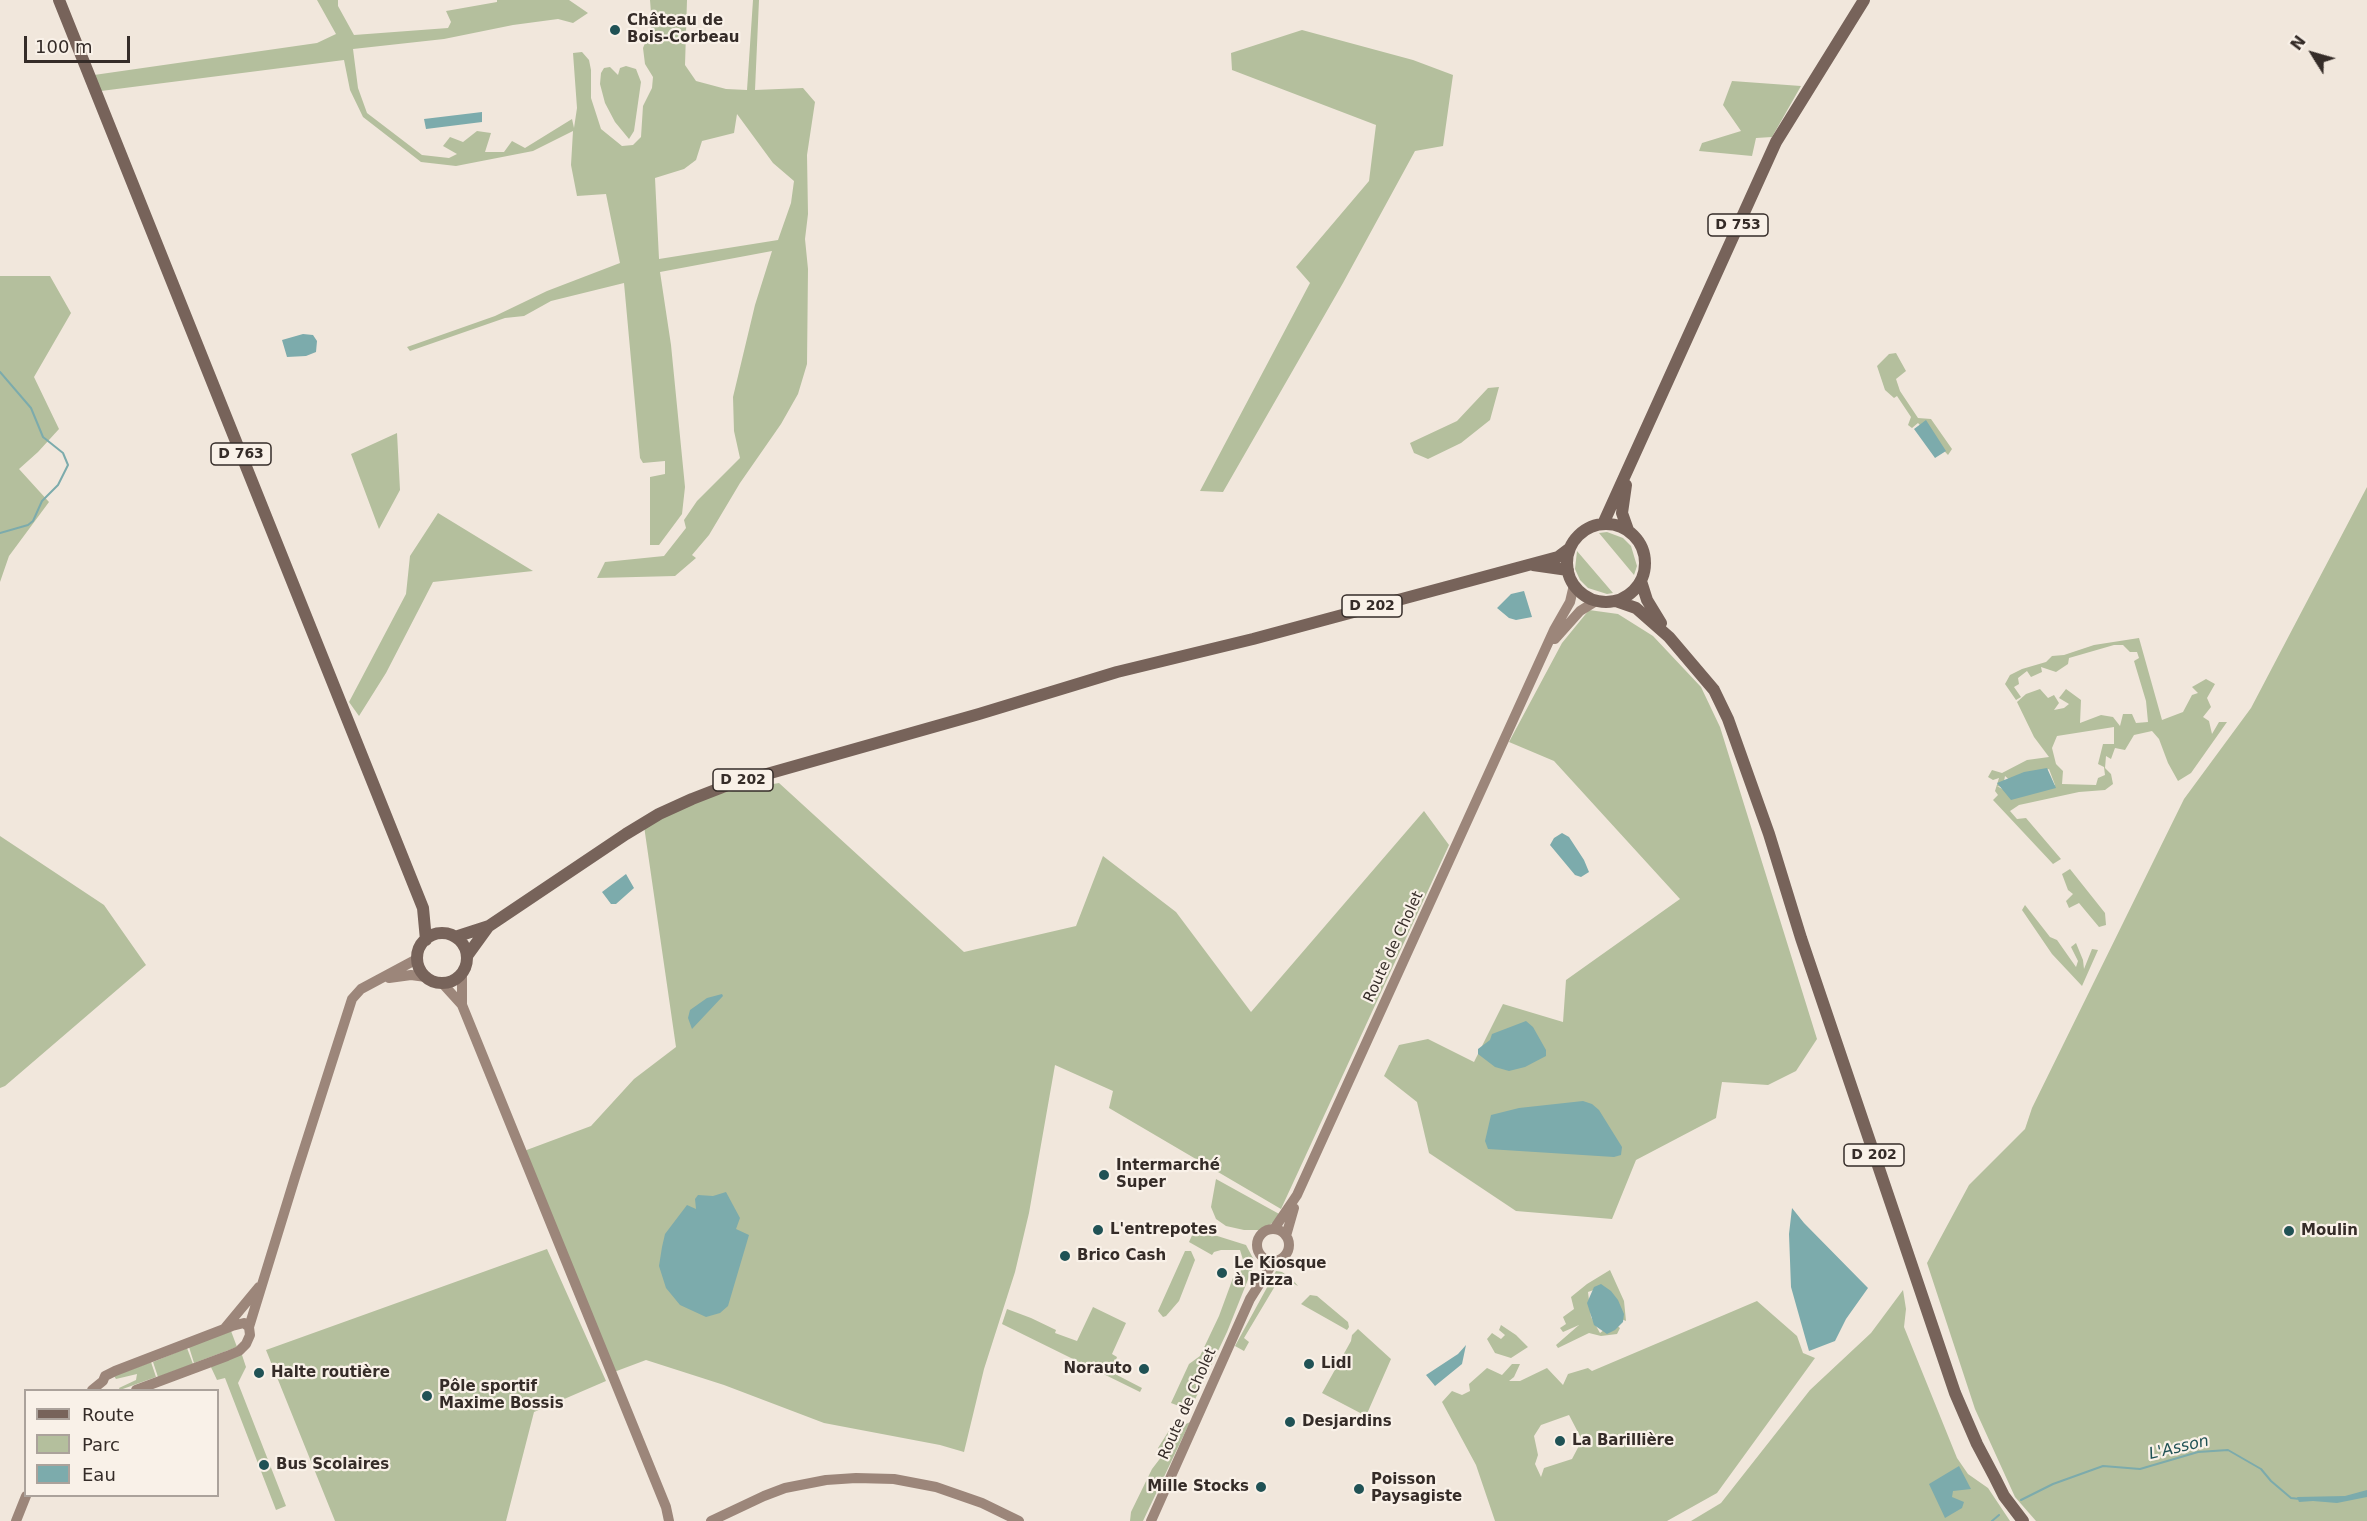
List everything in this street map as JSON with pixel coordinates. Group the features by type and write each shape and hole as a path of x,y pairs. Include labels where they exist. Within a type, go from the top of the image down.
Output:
{"main road":[{"name":"D 763","path":"59,0 423,908 436,926 451,936"},
{"name":"D 753","path":"1603,524 1776,142 1864,0"},
{"name":"D 753","path":"1628,530 1622,513 1632,461"},
{"path":"1603,524 1620,526 1628,530 1636,538 1645,559 1645,570 1641,581 1633,591 1617,601 1596,601 1586,597 1574,585 1568,570 1570,548 1583,531 1603,524"},
{"name":"D 202","path":"451,936 489,926 626,834 692,799 756,776 1025,701 1052,697 1131,676 1216,649 1528,565 1558,556 1570,548"},
{"name":"D 202","path":"1528,565 1568,570"},
{"name":"D 202","path":"1641,581 1647,600 1669,637"},
{"path":"1543,657 1554,630 1570,602 1574,585"},
{"path":"1543,657 1568,623 1596,601"},
{"name":"D 202","path":"1617,601 1636,608 1669,637 1714,690 1728,719 1955,1393 1977,1444 2004,1496 2023,1521"},
{"name":"Route de Cholet","path":"1286,1236 1297,1195 1543,657"},
{"name":"D 763","path":"423,908 426,940"},
{"name":"D 202","path":"467,956 489,926"},
{"path":"462,974 449,982 442,983 434,982 426,977 417,959 421,945 432,936 451,936 462,944 467,956 462,974 462,1005"},
{"path":"139,1389 238,1351 246,1344 250,1335 249,1327 348,1008 361,989 417,959"},
{"path":"383,979 411,975 426,977"},
{"path":"442,983 462,1005 666,1507 669,1521"},
{"name":"Route de Cholet","path":"1274,1229 1297,1195"},
{"path":"1274,1229 1286,1236 1288,1250 1283,1258 1274,1261 1260,1256 1257,1246 1259,1237 1266,1231 1274,1229"},
{"name":"Route de Cholet","path":"1250,1299 1260,1256"},
{"name":"Route de Cholet","path":"1151,1521 1250,1299 1274,1261"},
{"path":"225,1328 263,1282"},
{"path":"104,1386 105,1376 115,1371 225,1328 244,1323 249,1327"},
{"path":"711,1521 785,1488 856,1478 887,1479 929,1485 982,1503 1019,1521"},
{"path":"16,1521 27,1497"},
{"path":"666,1507 678,1521"}],"green space":[{"path":"317,0 338,0 338,6 354,35 448,28 451,22 446,11 497,2 497,0 569,0 588,13 573,23 558,19 513,25 444,39 353,49 358,88 367,113 422,155 449,158 457,154 443,146 450,137 463,142 477,131 491,133 485,152 504,152 512,141 525,148 572,119 574,128 577,108 573,53 582,52 589,60 591,98 601,129 622,146 633,145 641,137 643,106 652,88 653,77 645,64 643,48 652,26 650,0 687,0 685,65 696,81 726,89 747,90 753,0 759,0 755,90 803,88 815,102 807,155 808,214 805,239 808,269 807,364 798,394 781,424 740,483 709,535 692,555 696,558 675,576 597,578 605,562 664,556 686,528 684,520 697,501 740,458 734,431 733,397 755,305 772,251 660,272 671,345 685,487 682,514 659,545 650,545 650,477 665,474 665,461 643,463 640,458 624,283 551,301 524,316 505,318 410,351 407,347 495,316 547,291 620,263 606,194 577,196 571,165 573,131 533,151 456,166 421,162 363,117 350,90 344,60 101,91 94,75 317,43 336,34","holes":["737,114 773,163 794,181 791,203 778,240 659,259 655,178 684,169 696,160 702,141 734,133"]},
{"path":"1302,30 1413,60 1453,75 1443,146 1415,151 1343,283 1223,492 1200,491 1310,283 1296,267 1369,181 1376,125 1232,70 1231,53"},
{"path":"626,66 636,69 641,82 634,131 629,139 615,122 605,103 600,84 604,68 610,67 618,75 620,68"},
{"path":"1732,81 1801,86 1772,137 1756,138 1752,156 1699,151 1702,143 1741,131 1723,105"},
{"path":"0,276 50,276 71,313 34,377 59,429 19,469 49,502 9,556 0,582"},
{"path":"1896,353 1906,371 1896,379 1900,391 1918,418 1931,419 1952,449 1948,455 1918,423 1912,428 1908,425 1911,417 1897,396 1894,398 1885,390 1877,366 1889,354"},
{"path":"1499,387 1490,420 1461,443 1428,459 1414,453 1410,443 1457,421 1488,388"},
{"path":"397,433 400,490 379,529 351,454"},
{"path":"2367,487 2367,1521 2036,1521 2015,1497 1975,1409 1927,1263 1969,1185 2025,1129 2032,1108 2184,799 2251,708"},
{"path":"438,513 533,571 433,582 386,673 359,716 349,702 406,594 410,556"},
{"path":"1607,532 1623,538 1631,546 1637,566 1634,575 1599,533"},
{"path":"1577,551 1613,593 1607,594 1588,588 1580,580 1575,569"},
{"path":"1589,610 1618,614 1653,636 1701,687 1720,727 1817,1039 1796,1071 1768,1085 1722,1082 1716,1118 1636,1160 1612,1219 1516,1211 1429,1153 1417,1102 1384,1076 1399,1045 1428,1039 1474,1062 1503,1004 1563,1022 1566,980 1680,899 1554,761 1509,742 1562,643"},
{"path":"2139,638 2162,720 2183,712 2192,695 2198,693 2192,687 2206,679 2215,684 2207,698 2211,707 2203,717 2209,721 2212,734 2219,722 2227,722 2191,773 2178,781 2159,739 2152,731 2134,735 2125,750 2115,748 2111,759 2106,756 2105,768 2111,774 2113,784 2105,790 2079,792 2019,805 2010,811 2017,819 2026,818 2061,859 2053,864 1993,800 1998,795 1995,791 1999,778 1993,780 1988,777 1992,770 2002,773 2027,760 2049,757 2034,737 2017,702 2026,694 2040,689 2048,698 2054,695 2059,703 2054,710 2064,708 2069,704 2059,698 2066,689 2081,700 2080,723 2101,715 2113,717 2120,726 2123,714 2132,714 2136,723 2148,722 2146,701 2134,661 2139,658 2137,652 2130,652 2123,645 2114,645 2069,658 2068,664 2056,672 2041,667 2042,672 2031,677 2027,671 2018,678 2019,684 2014,687 2021,697 2016,700 2005,684 2010,675 2022,669 2046,662 2052,656 2064,655 2094,645","holes":["2114,727 2114,744 2103,744 2098,764 2104,767 2105,775 2098,778 2096,785 2062,784 2063,771 2056,764 2052,748 2057,736","2049,769 2055,785 2004,790 1997,786 2003,787 2005,776 2012,782"]},
{"path":"779,783 964,952 1076,926 1103,856 1176,912 1251,1012 1424,811 1449,845 1281,1209 1109,1108 1113,1091 1055,1065 1029,1213 1015,1272 984,1369 964,1452 940,1445 824,1423 724,1385 646,1360 614,1372 524,1151 591,1126 634,1079 676,1047 644,826 697,797"},
{"path":"0,836 104,905 146,965 0,1088"},
{"path":"2070,869 2105,913 2106,925 2099,927 2079,903 2069,908 2066,901 2073,894 2068,890 2062,874"},
{"path":"2025,905 2050,937 2057,940 2076,967 2078,961 2071,947 2076,943 2084,969 2092,949 2098,950 2082,986 2052,954 2022,910"},
{"path":"1216,1179 1281,1215 1261,1230 1244,1230 1226,1226 1216,1219 1211,1207"},
{"path":"1195,1229 1246,1245 1255,1262 1227,1332 1190,1410 1171,1403 1189,1364 1200,1356 1219,1316 1233,1278 1239,1275 1244,1263 1240,1250 1221,1250 1212,1255 1189,1242"},
{"name":"Pôle sportif Maxime Bossis","path":"547,1249 606,1381 534,1412 506,1521 335,1521 266,1350"},
{"path":"1185,1251 1191,1251 1195,1260 1179,1301 1163,1317 1158,1311"},
{"path":"1610,1270 1624,1301 1626,1321 1619,1318 1602,1287 1588,1292 1591,1317 1600,1333 1613,1323 1620,1328 1617,1334 1601,1336 1589,1333 1558,1348 1556,1345 1579,1325 1563,1332 1560,1328 1566,1324 1563,1317 1574,1309 1571,1297"},
{"path":"1276,1271 1282,1272 1298,1286 1285,1279 1283,1283 1278,1281 1244,1338 1249,1342 1244,1351 1235,1346"},
{"path":"1903,1290 1906,1309 1904,1327 1957,1458 1968,1474 1988,1488 2010,1521 1691,1521 1721,1503 1810,1390 1871,1333"},
{"path":"1310,1295 1317,1296 1348,1322 1347,1330 1301,1304"},
{"path":"1757,1301 1797,1336 1803,1353 1815,1358 1717,1493 1667,1521 1495,1521 1476,1465 1442,1402 1452,1391 1462,1395 1470,1391 1469,1384 1487,1368 1502,1375 1512,1364 1520,1364 1514,1377 1509,1381 1520,1381 1547,1368 1563,1385 1568,1374 1588,1368 1592,1371","holes":["1569,1415 1582,1440 1572,1459 1544,1468 1541,1477 1535,1464 1538,1455 1534,1436 1541,1425"]},
{"path":"1093,1307 1126,1323 1112,1354 1117,1357 1112,1370 1115,1374 1142,1388 1140,1392 1002,1324 1007,1309 1056,1330 1055,1333 1077,1341"},
{"path":"1501,1325 1528,1347 1511,1358 1495,1353 1487,1339 1492,1333 1501,1339 1505,1335 1499,1330"},
{"path":"1358,1329 1391,1359 1366,1416 1322,1393 1351,1341 1352,1335"},
{"path":"231,1331 237,1347 194,1363 189,1347"},
{"path":"187,1348 193,1364 158,1377 153,1362"},
{"path":"241,1352 246,1367 238,1383 286,1506 276,1510 225,1378 217,1380 210,1365"},
{"path":"151,1362 156,1377 120,1389 136,1380 137,1374 116,1379 114,1376"},
{"path":"1177,1418 1181,1420 1178,1426 1181,1431 1184,1425 1190,1422 1143,1521 1130,1521 1131,1512 1152,1469 1162,1456 1158,1448"}],"water":[{"path":"482,112 482,122 426,129 424,119"},
{"path":"303,334 313,335 317,341 316,352 306,356 287,357 282,340"},
{"path":"1926,420 1946,451 1935,458 1914,429"},
{"path":"1524,591 1532,617 1516,620 1509,618 1497,608 1511,594"},
{"path":"2047,768 2056,788 2011,800 1997,783 2024,772"},
{"path":"1562,833 1569,837 1584,860 1589,872 1581,877 1575,875 1550,845 1554,838"},
{"path":"626,874 634,888 616,904 611,904 602,892"},
{"path":"722,994 723,996 692,1029 688,1018 690,1010 707,998"},
{"path":"1526,1021 1533,1027 1546,1050 1546,1056 1525,1067 1509,1071 1495,1067 1478,1054 1478,1049 1490,1040 1492,1034"},
{"path":"1583,1101 1599,1110 1622,1147 1621,1155 1614,1157 1488,1149 1485,1141 1491,1115 1519,1108"},
{"path":"726,1192 740,1218 736,1229 749,1235 728,1306 720,1313 706,1317 680,1305 666,1288 659,1266 662,1247 665,1234 687,1205 696,1209 695,1199 698,1195 713,1196"},
{"path":"1792,1208 1868,1288 1846,1319 1835,1341 1809,1351 1791,1287 1789,1234"},
{"path":"1601,1284 1618,1300 1624,1314 1623,1322 1607,1334 1594,1325 1587,1303 1594,1287"},
{"path":"1466,1345 1462,1364 1435,1386 1426,1375 1458,1354"},
{"path":"1959,1466 1971,1489 1953,1491 1952,1497 1964,1502 1962,1508 1945,1518 1929,1484"},
{"path":"2367,1490 2367,1497 2337,1503 2299,1502 2297,1497 2345,1496"}],"waterway":[{"path":"0,372 31,408 43,437 63,453 68,465 58,485 42,501 33,521 28,525 0,533"},
{"name":"L'Asson","path":"2021,1500 2053,1484 2103,1466 2140,1469 2198,1452 2228,1450 2261,1469 2291,1498 2300,1499"},
{"name":"L'Asson","path":"1992,1521 1999,1515"}],"place":[{"name":"Château de Bois-Corbeau","path":"615,30"},
{"name":"Intermarché Super","path":"1104,1175"},
{"name":"L'entrepotes","path":"1098,1230"},
{"name":"Moulin","path":"2289,1231"},
{"name":"Brico Cash","path":"1065,1256"},
{"name":"Le Kiosque à Pizza","path":"1222,1273"},
{"name":"Lidl","path":"1309,1364"},
{"name":"Norauto","path":"1144,1369"},
{"name":"Halte routière","path":"259,1373"},
{"name":"Pôle sportif Maxime Bossis","path":"427,1396"},
{"name":"Desjardins","path":"1290,1422"},
{"name":"La Barillière","path":"1560,1441"},
{"name":"Bus Scolaires","path":"264,1465"},
{"name":"Mille Stocks","path":"1261,1487"},
{"name":"Poisson Paysagiste","path":"1359,1489"}]}
